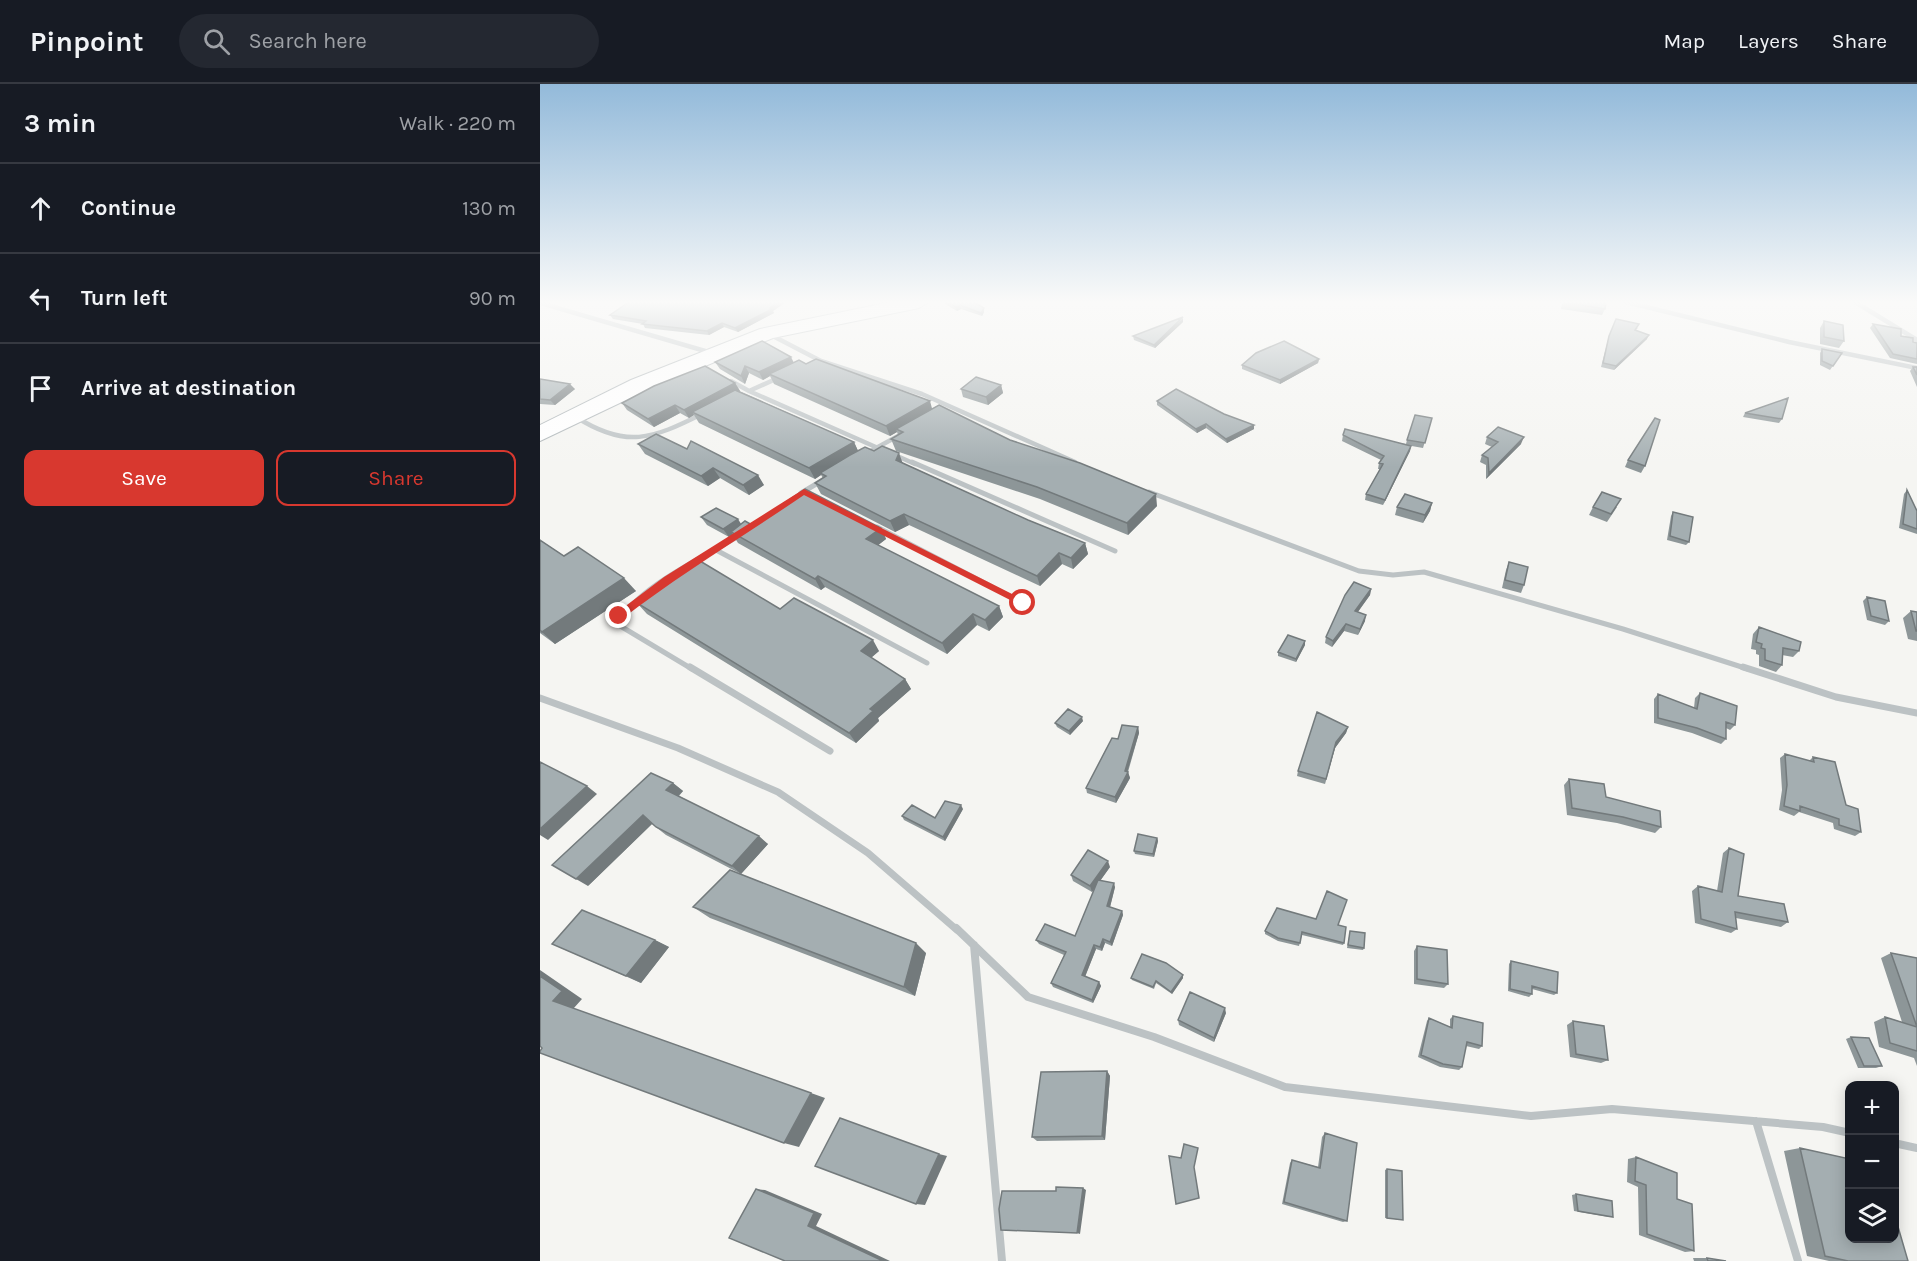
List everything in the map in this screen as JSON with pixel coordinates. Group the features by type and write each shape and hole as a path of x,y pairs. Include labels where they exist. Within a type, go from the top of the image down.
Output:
{"main road":[{"path":"540,434 639,385 703,357"}],"street":[{"path":"814,357 922,394 1079,464"},
{"path":"1862,357 1917,368"},
{"path":"808,364 818,359"},
{"path":"739,396 788,373"},
{"path":"728,380 1115,551"},
{"path":"942,412 951,407"},
{"path":"576,417 620,439 643,439 664,434 709,411"},
{"path":"859,458 905,432"},
{"path":"797,495 831,475"},
{"path":"1140,489 1359,571 1393,575 1424,572 1623,629 1836,697 1917,713"},
{"path":"804,491 815,497"},
{"path":"868,523 1023,603"},
{"path":"748,529 668,579 632,605 619,616 617,624 830,751"},
{"path":"716,550 927,663"},
{"path":"540,698 678,748 778,792 868,853 974,944 1028,997 1154,1037 1285,1087 1531,1116 1612,1109 1823,1127 1845,1132"},
{"path":"974,944 1002,1261"},
{"path":"1756,1121 1798,1261"},
{"path":"1899,1144 1917,1148"}],"building":[{"path":"726,357 791,357 759,372 745,366 741,376 715,362"},
{"path":"1251,357 1315,357 1319,359 1280,380 1242,365"},
{"path":"1604,357 1626,357 1616,366 1603,363"},
{"path":"1822,357 1839,357 1833,366 1822,361"},
{"path":"816,359 930,401 886,426 769,374 799,360 806,364"},
{"path":"705,366 735,383 684,410 675,405 648,419 622,403 654,386"},
{"path":"976,377 1001,385 986,397 961,389"},
{"path":"540,379 570,384 550,400 540,399"},
{"path":"1176,389 1224,414 1254,425 1226,439 1206,424 1196,429 1157,401"},
{"path":"735,390 854,442 809,468 692,412"},
{"path":"1788,398 1782,419 1745,413"},
{"path":"939,405 1010,440 1080,463 1156,494 1127,523 1037,487 891,439 903,432 896,429"},
{"path":"1415,415 1432,418 1425,443 1407,440"},
{"path":"1655,418 1660,420 1645,466 1628,460"},
{"path":"1498,427 1524,437 1489,473 1488,458 1482,455 1498,442 1487,437"},
{"path":"1345,429 1411,446 1385,500 1366,494 1383,464 1379,463 1384,456 1343,435"},
{"path":"656,434 687,449 691,441 758,475 743,485 713,468 701,476 638,444"},
{"path":"882,446 899,453 896,460 1028,520 1085,543 1071,558 1059,553 1037,576 904,514 890,521 815,483 826,476 820,473 850,455 865,447 874,451"},
{"path":"805,489 881,528 866,539 999,606 985,620 973,614 942,643 818,576 815,579 731,532 745,521 752,525"},
{"path":"1907,490 1917,511 1917,529 1903,524"},
{"path":"1602,492 1621,499 1611,514 1593,507"},
{"path":"1405,494 1432,503 1425,515 1397,507"},
{"path":"716,508 738,519 723,529 701,517"},
{"path":"1673,512 1693,517 1689,542 1670,536"},
{"path":"540,540 564,556 578,547 624,578 542,632 540,630"},
{"path":"700,561 780,609 794,598 873,640 861,651 905,679 870,709 873,711 849,733 637,603"},
{"path":"1509,562 1528,567 1524,585 1505,580"},
{"path":"1354,582 1371,589 1355,611 1366,615 1360,629 1346,624 1333,641 1326,637 1345,595"},
{"path":"1867,597 1885,601 1889,621 1871,616"},
{"path":"1911,611 1917,612 1917,631 1916,631"},
{"path":"1759,627 1801,642 1799,651 1783,648 1782,665 1765,660 1765,649 1761,648 1762,644 1756,642"},
{"path":"1288,635 1305,641 1296,659 1278,652"},
{"path":"1700,693 1737,706 1735,725 1726,722 1726,739 1697,728 1658,718 1658,694 1697,709"},
{"path":"1068,709 1082,717 1069,731 1055,723"},
{"path":"1317,712 1348,727 1336,742 1326,779 1298,771"},
{"path":"1122,725 1138,727 1125,771 1128,772 1115,797 1086,788 1112,738 1118,739"},
{"path":"1785,754 1814,762 1813,757 1835,762 1846,805 1858,809 1861,832 1839,825 1839,819 1800,806 1800,811 1784,806 1787,785"},
{"path":"540,762 587,786 540,829"},
{"path":"651,773 673,783 666,790 759,836 732,866 656,827 643,815 576,879 552,865"},
{"path":"1569,779 1604,784 1606,797 1660,811 1661,827 1623,817 1572,808"},
{"path":"945,801 961,805 943,837 902,816 912,805 935,818"},
{"path":"1138,834 1157,838 1153,854 1134,851"},
{"path":"1729,848 1744,854 1738,896 1784,904 1788,922 1735,912 1737,929 1701,919 1698,886 1722,892"},
{"path":"1088,850 1108,861 1090,886 1071,875"},
{"path":"730,870 916,943 904,987 693,907"},
{"path":"1098,880 1114,883 1107,906 1122,911 1110,942 1103,939 1100,947 1094,945 1082,975 1099,982 1092,1000 1051,983 1066,952 1036,940 1045,924 1075,936"},
{"path":"1327,891 1347,900 1338,925 1346,927 1344,943 1302,932 1300,943 1278,938 1265,931 1277,908 1316,919"},
{"path":"582,910 655,940 626,976 552,944"},
{"path":"1350,931 1365,933 1364,948 1348,945"},
{"path":"1417,946 1447,950 1448,984 1417,979"},
{"path":"1891,953 1917,958 1917,1027"},
{"path":"1142,954 1166,963 1183,975 1171,992 1156,981 1153,987 1131,978"},
{"path":"1511,961 1558,972 1557,993 1532,986 1532,994 1510,989"},
{"path":"540,976 562,991 553,1001 811,1093 784,1143 540,1053 542,1048 540,1046"},
{"path":"1190,992 1225,1008 1214,1038 1178,1020"},
{"path":"1453,1016 1483,1023 1482,1046 1467,1042 1462,1067 1443,1064 1421,1055 1429,1018 1452,1028"},
{"path":"1885,1017 1917,1027 1917,1051 1890,1043"},
{"path":"1573,1021 1604,1026 1608,1060 1576,1054"},
{"path":"1851,1037 1869,1038 1882,1066 1864,1066"},
{"path":"1107,1071 1102,1136 1032,1137 1041,1072"},
{"path":"840,1118 939,1154 916,1204 815,1166"},
{"path":"1325,1133 1357,1143 1347,1221 1284,1202 1292,1160 1320,1168"},
{"path":"1184,1144 1198,1148 1194,1167 1199,1198 1176,1204 1169,1156 1181,1158"},
{"path":"1800,1148 1845,1158 1845,1243 1899,1243 1899,1230 1908,1261 1848,1261 1825,1256"},
{"path":"1636,1157 1677,1173 1677,1199 1692,1204 1694,1251 1647,1234 1646,1185 1635,1181"},
{"path":"1387,1169 1402,1171 1403,1220 1387,1218"},
{"path":"1056,1187 1083,1188 1077,1233 1001,1230 999,1209 1002,1191 1056,1191"},
{"path":"756,1189 814,1213 808,1226 883,1261 785,1261 729,1238"},
{"path":"1576,1194 1612,1201 1613,1217 1578,1211"},
{"path":"1707,1258 1726,1261 1708,1261"}],"route":[{"path":"619,616 668,579 732,541 804,491 922,549 1023,603"}]}
